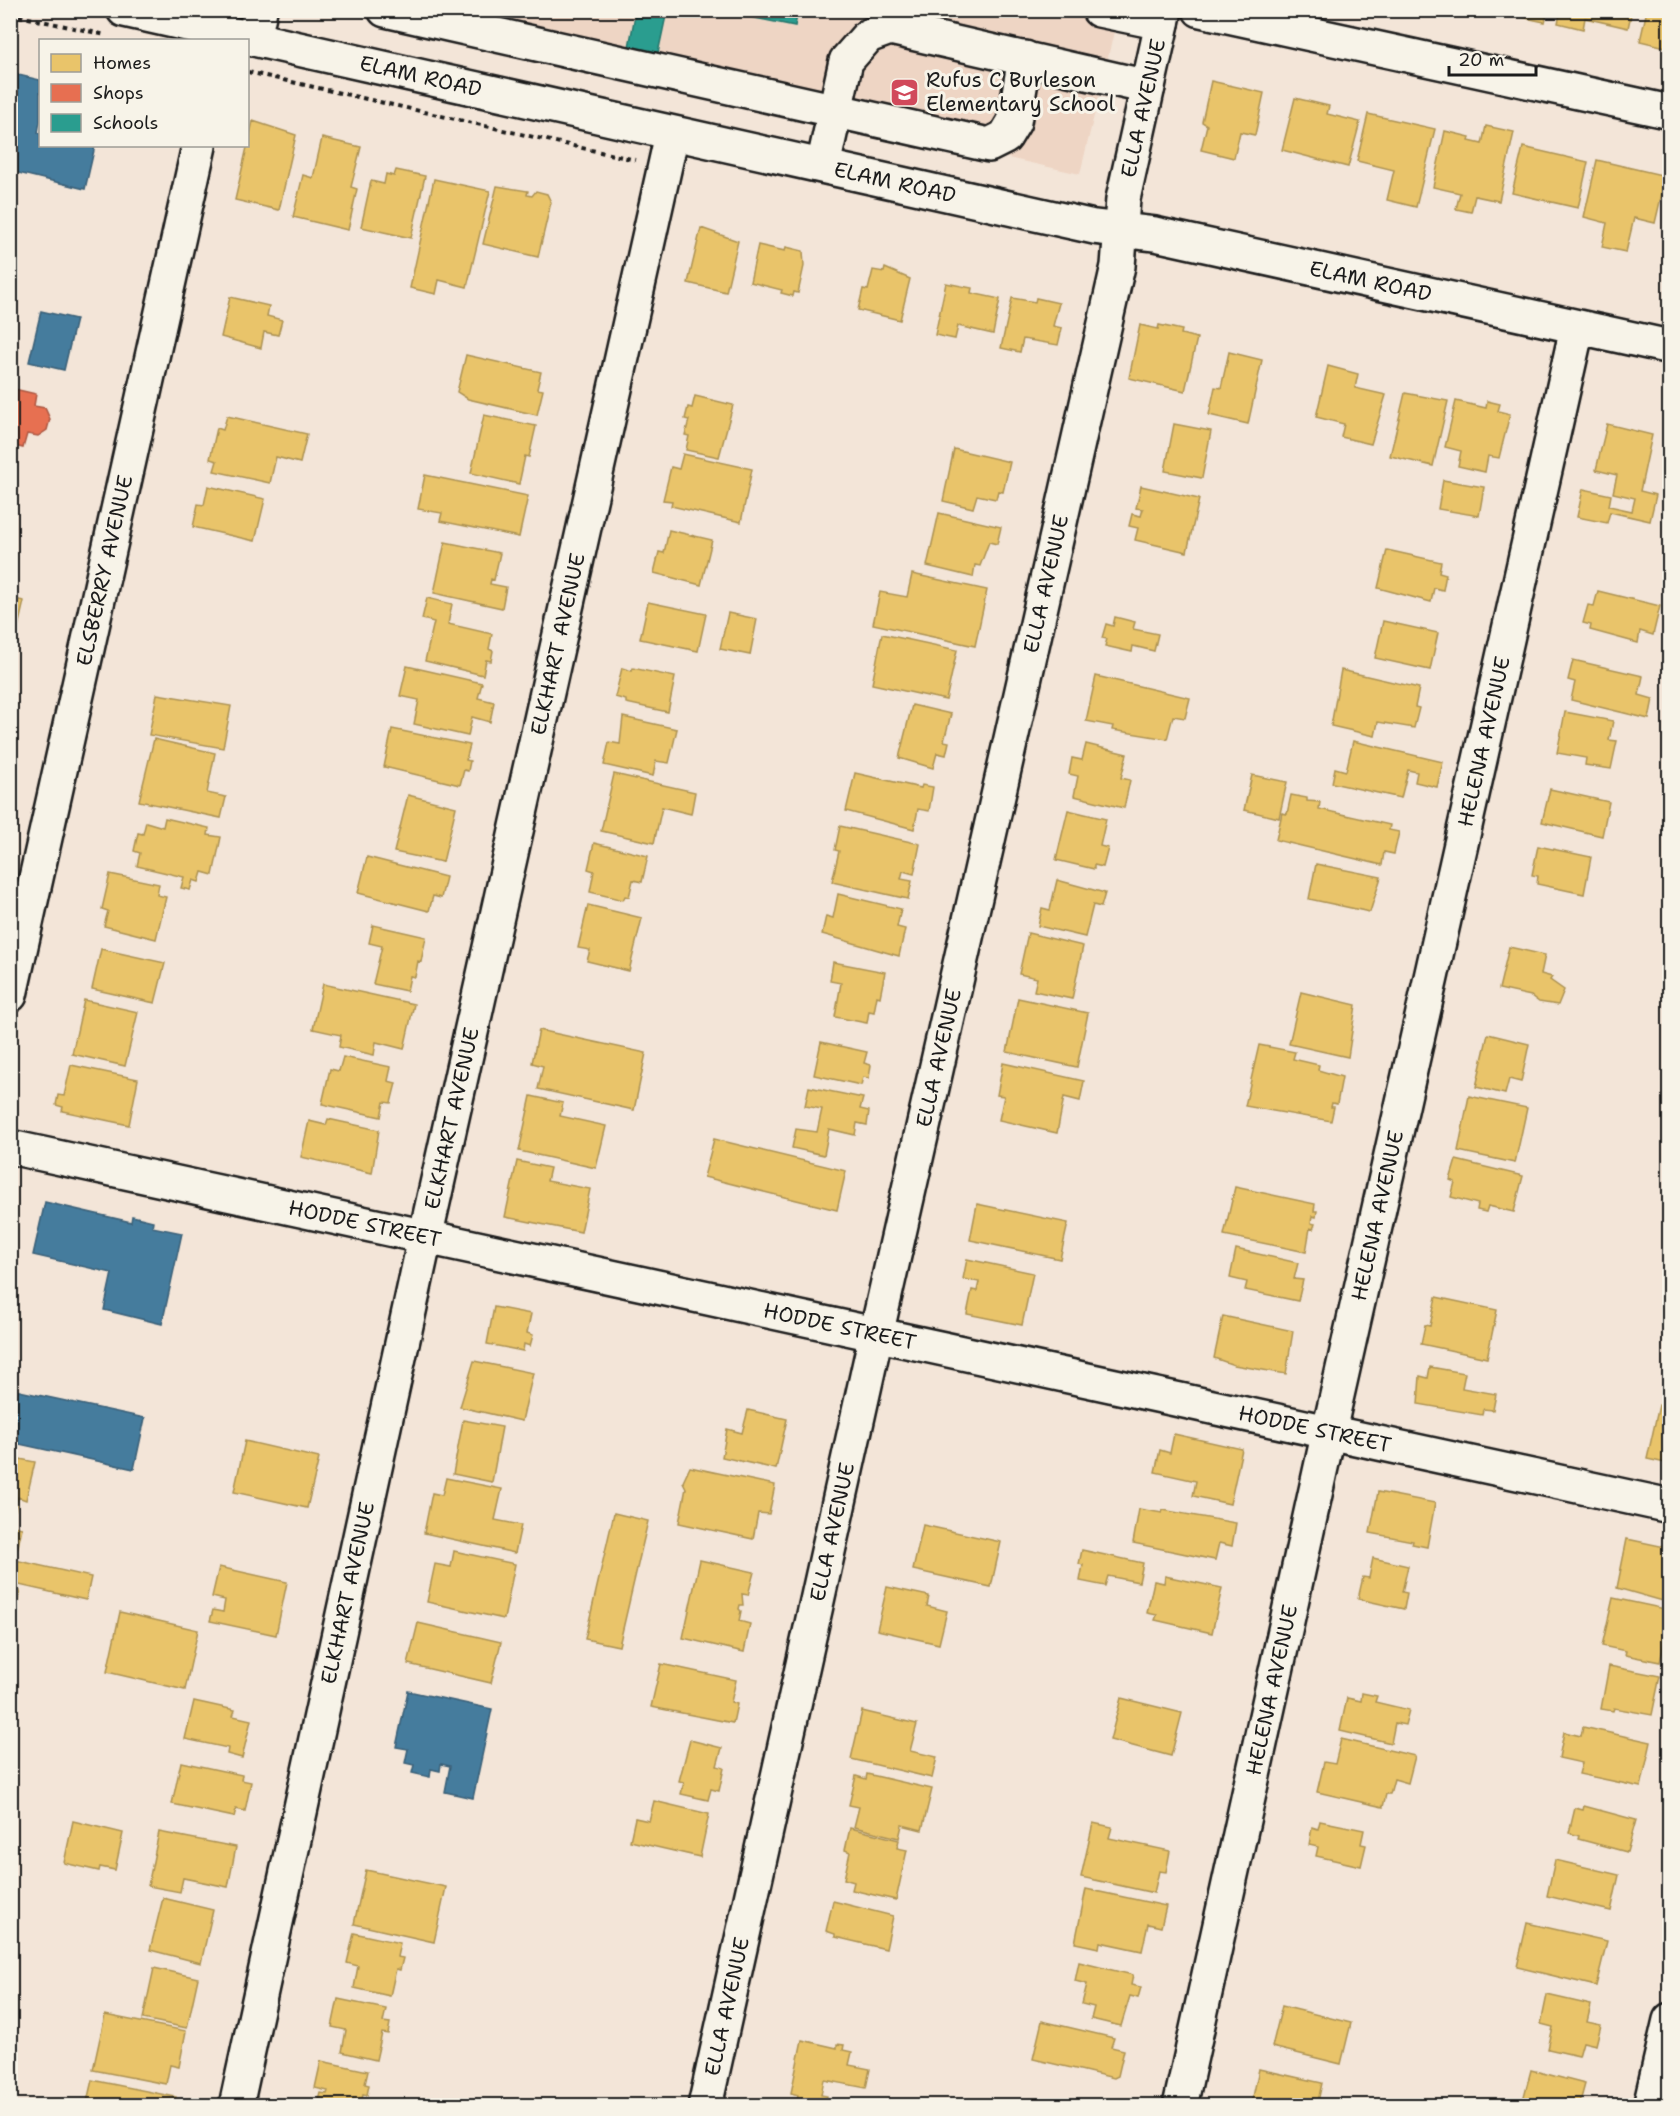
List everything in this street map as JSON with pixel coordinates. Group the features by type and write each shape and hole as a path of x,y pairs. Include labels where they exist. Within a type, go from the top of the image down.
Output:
{"street":[{"path":"385,10 989,145 1005,137 1014,122 1025,58"},
{"path":"1099,10 1163,17"},
{"path":"1200,10 1670,112"},
{"name":"ELLA AVENUE","path":"705,2106 876,1335 1118,266 1124,199 1163,17"},
{"name":"ELAM ROAD","path":"119,24 240,31 672,134 1094,227 1155,234 1670,347"},
{"path":"823,166 846,61 868,36 890,28 1148,87"},
{"name":"ELKHART AVENUE","path":"236,2106 425,1238 672,134"},
{"name":"ELSBERRY AVENUE","path":"10,995 199,147"},
{"name":"HELENA AVENUE","path":"1180,2106 1577,328"},
{"name":"HODDE STREET","path":"10,1147 1670,1506"},
{"path":"1650,2106 1670,2020"}],"path":[{"path":"10,14 119,24"},
{"path":"249,72 642,161"}],"shaded area":[{"name":"Rufus C Burleson Elementary School","path":"342,11 1119,11 1080,174"}],"building: Homes":[{"path":"1487,10 1548,10 1545,22"},
{"path":"1561,10 1632,10 1628,28 1585,18 1583,29 1558,23"},
{"path":"1647,10 1670,10 1670,48 1640,41"},
{"path":"1211,81 1264,93 1255,135 1240,132 1234,158 1201,150 1207,125 1202,122"},
{"path":"1295,98 1329,106 1327,114 1360,122 1348,167 1282,150"},
{"path":"1368,114 1435,129 1416,207 1387,200 1394,170 1357,161"},
{"path":"253,121 296,135 279,210 235,200 247,147 249,147"},
{"path":"1486,126 1514,132 1499,201 1475,196 1471,212 1456,209 1460,193 1433,187 1445,131 1470,137 1469,141 1482,144"},
{"path":"322,138 361,147 351,187 357,189 348,230 293,217 303,175 313,178"},
{"path":"1523,147 1588,162 1578,208 1512,193"},
{"path":"1597,160 1666,176 1655,223 1634,218 1626,252 1602,247 1607,223 1584,217"},
{"path":"396,170 425,176 411,238 361,227 371,181 384,184 386,174 394,176"},
{"path":"434,179 490,191 467,287 439,280 436,294 410,288"},
{"path":"497,186 528,191 527,195 532,196 536,191 547,194 551,202 538,257 483,244"},
{"path":"701,228 738,241 726,292 688,283"},
{"path":"758,245 785,251 786,247 803,251 804,266 798,293 794,292 793,296 781,293 782,290 750,282"},
{"path":"885,268 910,279 900,320 858,310 863,289 868,290 873,270 884,272"},
{"path":"946,283 972,288 971,293 1000,299 993,334 958,326 955,339 935,335"},
{"path":"230,297 269,306 267,316 282,320 278,335 264,332 261,348 221,337"},
{"path":"1012,298 1035,302 1036,298 1059,303 1053,326 1062,328 1058,345 1023,339 1020,352 1001,348"},
{"path":"1140,325 1158,329 1159,325 1182,330 1181,334 1197,338 1185,391 1129,378"},
{"path":"1229,352 1262,360 1248,424 1209,415 1215,387 1221,388"},
{"path":"466,355 541,372 537,389 543,390 537,415 468,399 457,392"},
{"path":"1328,366 1358,374 1355,388 1386,395 1371,444 1341,437 1344,424 1316,417"},
{"path":"1405,393 1448,401 1433,466 1390,456"},
{"path":"695,396 733,405 719,457 686,450 689,436 685,435 689,420 685,419 688,407 692,408"},
{"path":"1456,401 1486,408 1487,401 1500,404 1498,411 1510,414 1499,458 1488,456 1485,472 1458,466 1461,451 1445,447"},
{"path":"484,415 536,426 529,457 525,456 519,484 471,473"},
{"path":"227,416 307,434 300,463 276,457 270,483 214,471 217,461 210,459 217,428 223,430"},
{"path":"1174,424 1211,431 1202,478 1165,471"},
{"path":"1607,424 1652,435 1640,491 1656,495 1650,521 1610,512 1607,523 1577,517 1583,489 1611,495 1609,506 1632,511 1635,498 1613,493 1617,475 1596,470"},
{"path":"954,449 1010,462 1003,492 998,491 996,499 977,495 973,508 943,501"},
{"path":"683,454 752,469 741,522 671,506 672,501 663,500 671,467 679,469"},
{"path":"425,475 528,496 519,537 440,521 442,513 418,509"},
{"path":"1443,480 1484,487 1479,516 1438,509"},
{"path":"208,486 265,499 255,541 193,527 198,504 204,505"},
{"path":"1141,486 1199,499 1187,552 1135,540 1138,528 1129,526 1132,514 1141,516 1143,509 1136,508"},
{"path":"939,513 1001,527 997,544 989,542 980,566 975,565 973,577 927,566"},
{"path":"669,530 712,540 701,585 654,573 659,552 664,553"},
{"path":"445,542 500,553 494,580 491,579 490,584 506,587 502,608 434,593"},
{"path":"1387,550 1441,562 1439,572 1446,574 1443,590 1434,588 1431,602 1378,588"},
{"path":"912,574 987,590 975,646 873,624 880,592 907,597"},
{"path":"1598,591 1660,606 1653,635 1640,631 1638,643 1590,630 1591,625 1583,623 1588,605 1594,606"},
{"path":"10,598 24,601 16,636 10,635"},
{"path":"427,598 452,604 448,624 492,634 489,649 493,651 491,661 486,660 483,675 425,661 434,622 422,619"},
{"path":"648,602 706,614 698,651 640,639"},
{"path":"728,613 757,619 750,655 720,649"},
{"path":"1115,617 1135,622 1133,629 1158,634 1154,651 1133,646 1132,652 1105,646 1107,639 1102,638 1106,624 1113,626"},
{"path":"1383,621 1438,633 1430,670 1375,658"},
{"path":"882,634 957,650 946,700 872,684"},
{"path":"1573,660 1643,676 1639,695 1653,699 1649,719 1571,700 1575,682 1568,680"},
{"path":"407,666 482,683 478,698 494,702 490,722 472,717 468,736 414,724 419,700 400,696"},
{"path":"622,668 632,671 633,668 675,677 668,712 626,703 626,700 615,697"},
{"path":"1341,670 1419,688 1415,707 1419,708 1414,728 1378,722 1375,736 1331,726"},
{"path":"1096,676 1190,698 1185,718 1173,716 1167,739 1112,730 1113,726 1086,721"},
{"path":"157,694 231,706 223,748 149,735"},
{"path":"912,705 951,714 944,741 949,742 946,755 937,753 933,768 899,758"},
{"path":"1565,712 1613,721 1609,740 1617,741 1611,769 1585,765 1586,758 1557,753"},
{"path":"623,717 677,729 669,763 656,761 653,776 604,765 609,742 620,744"},
{"path":"392,729 470,745 466,760 470,761 468,771 464,770 460,785 384,767"},
{"path":"154,739 215,753 207,793 226,797 221,818 139,801"},
{"path":"1353,741 1443,762 1437,787 1415,782 1417,772 1408,770 1401,798 1332,783 1335,768 1346,771"},
{"path":"1086,744 1127,754 1121,778 1130,780 1124,808 1074,796 1078,776 1069,774 1072,758 1082,760"},
{"path":"855,773 921,788 922,785 933,787 929,811 918,809 914,829 846,811"},
{"path":"614,774 695,792 691,814 662,807 654,843 601,831"},
{"path":"1252,775 1287,782 1279,818 1244,810"},
{"path":"1550,789 1609,802 1602,836 1542,822"},
{"path":"408,795 456,807 443,862 394,852"},
{"path":"1291,795 1307,798 1307,801 1320,802 1319,809 1390,825 1389,830 1399,832 1394,854 1384,852 1382,865 1276,840 1282,813 1287,814"},
{"path":"1068,810 1106,819 1100,846 1108,848 1103,867 1094,865 1094,869 1056,860"},
{"path":"165,818 209,828 208,835 221,837 213,875 202,872 199,882 193,880 190,890 181,888 184,877 137,866 140,853 134,851 138,833 143,834 146,822 163,827"},
{"path":"840,826 920,844 914,874 903,871 901,879 912,881 908,899 832,882 839,851 835,850"},
{"path":"594,843 648,856 642,882 633,880 629,897 625,896 623,900 590,892 594,871 588,869"},
{"path":"1538,846 1591,857 1584,894 1537,884 1538,876 1532,875"},
{"path":"367,857 446,877 441,898 433,896 429,911 358,893"},
{"path":"1316,864 1381,877 1370,912 1309,899"},
{"path":"110,874 159,884 157,895 166,897 156,939 104,926 108,911 102,909"},
{"path":"1057,880 1105,893 1101,907 1093,905 1085,937 1038,926 1042,908 1050,910"},
{"path":"838,894 901,909 897,927 905,929 899,956 822,934 826,916 833,918"},
{"path":"588,905 642,918 629,971 587,961 590,950 578,948"},
{"path":"373,925 426,937 421,962 418,961 415,977 410,976 407,991 373,984 382,946 369,943"},
{"path":"1028,933 1083,946 1072,999 1034,991 1037,978 1019,974"},
{"path":"1509,947 1545,955 1541,974 1552,977 1550,980 1564,990 1558,1005 1539,1002 1531,996 1499,989"},
{"path":"101,949 165,963 155,1003 92,989"},
{"path":"833,962 885,972 880,997 877,996 874,1012 869,1011 867,1023 835,1017 841,983 830,981"},
{"path":"323,984 414,1004 404,1049 376,1042 374,1055 339,1047 341,1035 313,1029"},
{"path":"1301,992 1356,1005 1348,1057 1289,1044"},
{"path":"1018,998 1088,1013 1077,1067 1007,1052"},
{"path":"84,1000 138,1012 125,1066 72,1054"},
{"path":"539,1030 646,1053 634,1110 538,1089 543,1066 532,1063"},
{"path":"1488,1034 1529,1044 1521,1082 1509,1079 1505,1094 1476,1087"},
{"path":"821,1042 867,1052 864,1063 871,1065 869,1078 863,1077 861,1085 814,1075"},
{"path":"1259,1045 1295,1052 1293,1059 1319,1065 1318,1070 1342,1077 1337,1104 1332,1103 1331,1107 1334,1107 1331,1121 1245,1106"},
{"path":"343,1057 391,1067 388,1081 396,1083 391,1103 384,1102 381,1117 322,1104 330,1069 339,1071"},
{"path":"1003,1063 1084,1081 1080,1101 1064,1097 1057,1133 999,1120 1004,1096 997,1095"},
{"path":"71,1065 138,1079 129,1125 62,1111 63,1107 56,1105 58,1095 64,1096"},
{"path":"809,1087 863,1098 860,1109 869,1111 867,1125 857,1123 855,1135 829,1129 824,1155 792,1148 796,1129 817,1132 822,1109 805,1106"},
{"path":"531,1096 563,1103 560,1116 606,1126 596,1168 519,1151"},
{"path":"1469,1096 1527,1108 1515,1163 1458,1151"},
{"path":"328,1119 379,1130 372,1173 301,1157 309,1121 326,1125"},
{"path":"714,1139 846,1171 837,1210 704,1177"},
{"path":"1456,1160 1523,1176 1514,1212 1488,1206 1486,1212 1477,1210 1478,1204 1451,1197 1455,1182 1450,1180"},
{"path":"517,1161 550,1168 547,1181 590,1189 581,1232 505,1217"},
{"path":"1235,1187 1315,1204 1316,1217 1312,1216 1311,1223 1315,1224 1313,1229 1310,1228 1306,1252 1224,1235"},
{"path":"977,1204 1068,1223 1060,1259 970,1240"},
{"path":"1236,1249 1298,1263 1294,1279 1303,1280 1298,1301 1245,1290 1247,1282 1230,1278"},
{"path":"967,1259 1033,1273 1022,1325 967,1314 972,1290 977,1291 979,1282 963,1279"},
{"path":"1436,1297 1497,1310 1487,1358 1421,1344 1425,1325 1430,1326"},
{"path":"494,1307 531,1314 527,1333 533,1335 530,1346 524,1344 523,1351 487,1344"},
{"path":"1223,1316 1293,1331 1286,1374 1234,1365 1214,1358"},
{"path":"474,1361 533,1373 522,1421 460,1407"},
{"path":"1430,1367 1465,1373 1462,1388 1496,1394 1493,1410 1483,1409 1482,1415 1418,1404 1420,1376 1428,1378"},
{"path":"1659,1405 1670,1407 1670,1464 1647,1459"},
{"path":"748,1410 787,1419 776,1469 722,1457 727,1429 742,1433"},
{"path":"463,1420 502,1427 492,1482 453,1474"},
{"path":"1174,1434 1242,1449 1230,1504 1193,1496 1196,1481 1155,1472 1160,1450 1170,1453"},
{"path":"245,1441 319,1458 307,1508 234,1492"},
{"path":"10,1457 35,1462 26,1500 18,1497 15,1510 10,1509"},
{"path":"690,1467 775,1485 769,1514 758,1513 753,1539 679,1523 686,1488 683,1482"},
{"path":"446,1478 502,1489 495,1520 521,1525 515,1553 424,1533 432,1493 442,1495"},
{"path":"1378,1492 1435,1503 1427,1547 1412,1544 1413,1541 1370,1533"},
{"path":"1139,1509 1162,1513 1163,1510 1236,1523 1232,1546 1219,1543 1215,1560 1133,1543"},
{"path":"614,1513 648,1521 619,1646 585,1639"},
{"path":"10,1525 22,1528 15,1560 91,1577 86,1600 10,1583"},
{"path":"923,1525 1001,1542 991,1587 913,1570"},
{"path":"1627,1539 1670,1548 1670,1603 1617,1588"},
{"path":"1082,1550 1143,1563 1139,1582 1108,1576 1105,1586 1080,1581 1083,1565 1079,1564"},
{"path":"454,1551 515,1564 504,1619 427,1602 435,1564 451,1567"},
{"path":"1373,1558 1408,1566 1402,1592 1407,1593 1404,1609 1358,1599 1363,1577 1369,1578"},
{"path":"700,1560 754,1572 748,1595 742,1594 743,1605 740,1605 739,1609 741,1611 739,1621 750,1624 744,1652 683,1638"},
{"path":"219,1567 287,1582 276,1635 210,1621 213,1610 223,1612 225,1600 212,1597"},
{"path":"1165,1576 1222,1588 1212,1633 1155,1620 1157,1615 1147,1613 1154,1581 1164,1583"},
{"path":"887,1587 929,1596 927,1606 947,1611 939,1644 877,1630"},
{"path":"10,1589 20,1591 12,1627 10,1627"},
{"path":"1613,1598 1670,1610 1667,1630 1670,1630 1670,1643 1664,1644 1660,1662 1625,1655 1626,1651 1602,1646"},
{"path":"120,1612 198,1630 185,1690 107,1672"},
{"path":"418,1623 501,1642 491,1683 408,1664"},
{"path":"661,1664 736,1680 731,1702 737,1704 733,1723 651,1707"},
{"path":"1609,1666 1660,1676 1652,1715 1614,1708 1613,1711 1601,1709"},
{"path":"1362,1693 1377,1696 1375,1702 1409,1710 1405,1725 1395,1723 1391,1743 1340,1731 1347,1698 1361,1701"},
{"path":"1121,1698 1182,1713 1171,1756 1110,1740"},
{"path":"194,1701 235,1710 233,1716 251,1720 242,1758 227,1754 228,1748 185,1739"},
{"path":"862,1711 917,1724 910,1751 937,1757 932,1778 851,1759"},
{"path":"1583,1727 1651,1742 1641,1787 1579,1774 1582,1763 1559,1758 1564,1732 1581,1736"},
{"path":"1341,1739 1415,1756 1408,1783 1394,1779 1390,1794 1386,1794 1383,1807 1317,1792 1324,1762 1335,1764"},
{"path":"690,1740 722,1748 717,1766 724,1768 719,1791 711,1789 708,1800 681,1794 684,1782 679,1781"},
{"path":"181,1762 242,1775 241,1780 251,1782 245,1811 236,1809 234,1817 172,1804"},
{"path":"867,1774 932,1789 922,1830 902,1825 899,1838 854,1827 859,1807 849,1805 856,1776 866,1779"},
{"path":"654,1801 709,1814 700,1857 630,1841 635,1818 649,1821"},
{"path":"1584,1806 1636,1820 1627,1852 1578,1839 1579,1836 1569,1833 1575,1808 1583,1810"},
{"path":"73,1821 123,1833 115,1870 100,1867 99,1871 64,1863"},
{"path":"1320,1821 1364,1830 1361,1844 1366,1845 1361,1866 1316,1856 1318,1847 1309,1845 1312,1827 1318,1829"},
{"path":"1093,1823 1112,1827 1109,1838 1170,1851 1166,1872 1159,1871 1154,1893 1081,1877"},
{"path":"850,1828 899,1840 897,1848 907,1850 896,1900 852,1890 854,1882 844,1879 850,1852 845,1850"},
{"path":"159,1832 236,1847 228,1887 183,1878 180,1892 148,1886"},
{"path":"1555,1860 1619,1875 1611,1911 1547,1896"},
{"path":"366,1870 446,1887 434,1942 354,1924"},
{"path":"1086,1889 1166,1906 1161,1927 1148,1924 1142,1951 1100,1942 1099,1948 1075,1943"},
{"path":"163,1898 213,1910 201,1963 150,1950"},
{"path":"833,1901 893,1916 886,1949 835,1937 835,1934 826,1931"},
{"path":"1527,1923 1607,1941 1596,1986 1517,1967"},
{"path":"354,1933 400,1943 397,1957 403,1958 400,1970 396,1969 390,1996 354,1988 358,1966 347,1963"},
{"path":"1079,1962 1133,1975 1131,1985 1141,1987 1138,1998 1130,1996 1121,2026 1091,2019 1094,2007 1082,2004 1087,1984 1075,1981"},
{"path":"154,1968 198,1978 187,2028 143,2019"},
{"path":"1547,1995 1591,2005 1587,2022 1601,2025 1596,2045 1583,2042 1579,2056 1548,2049 1553,2027 1541,2024"},
{"path":"338,1999 386,2009 383,2022 390,2023 388,2034 382,2033 376,2060 342,2052 346,2030 332,2027"},
{"path":"1282,2006 1351,2023 1341,2064 1272,2047"},
{"path":"105,2015 186,2031 179,2067 170,2065 166,2084 93,2070"},
{"path":"1042,2021 1114,2038 1111,2047 1124,2050 1118,2076 1114,2078 1033,2059"},
{"path":"802,2040 837,2048 837,2044 844,2045 843,2050 852,2052 849,2065 870,2069 866,2088 824,2080 821,2095 827,2096 825,2106 796,2106 798,2095 791,2093"},
{"path":"321,2061 368,2071 365,2084 369,2085 367,2095 363,2094 361,2106 318,2104 321,2093 327,2094 328,2091 315,2088"},
{"path":"1259,2069 1322,2083 1317,2106 1251,2106"},
{"path":"1531,2070 1585,2084 1579,2106 1522,2104"},
{"path":"92,2080 176,2097 174,2106 86,2106"}],"building: Shops":[{"path":"10,388 36,394 34,406 45,408 50,419 47,430 38,436 27,434 23,448 10,445"}],"building: Schools":[{"path":"636,10 673,10 667,11 658,53 629,47"},
{"path":"715,10 798,10 795,26"}],"building: Public":[{"path":"10,73 39,80 39,147 95,147 85,189 10,171"},
{"path":"41,311 76,319 64,370 29,362"},
{"path":"45,1202 131,1222 132,1216 153,1221 152,1227 182,1233 162,1324 104,1310 112,1273 33,1255"},
{"path":"10,1389 145,1418 134,1469 10,1442"},
{"path":"408,1691 492,1709 473,1798 445,1792 450,1766 441,1764 440,1771 431,1769 430,1777 412,1773 414,1765 405,1763 408,1749 396,1747"}],"place":[{"name":"Rufus C Burleson Elementary School","path":"905,92"}]}
